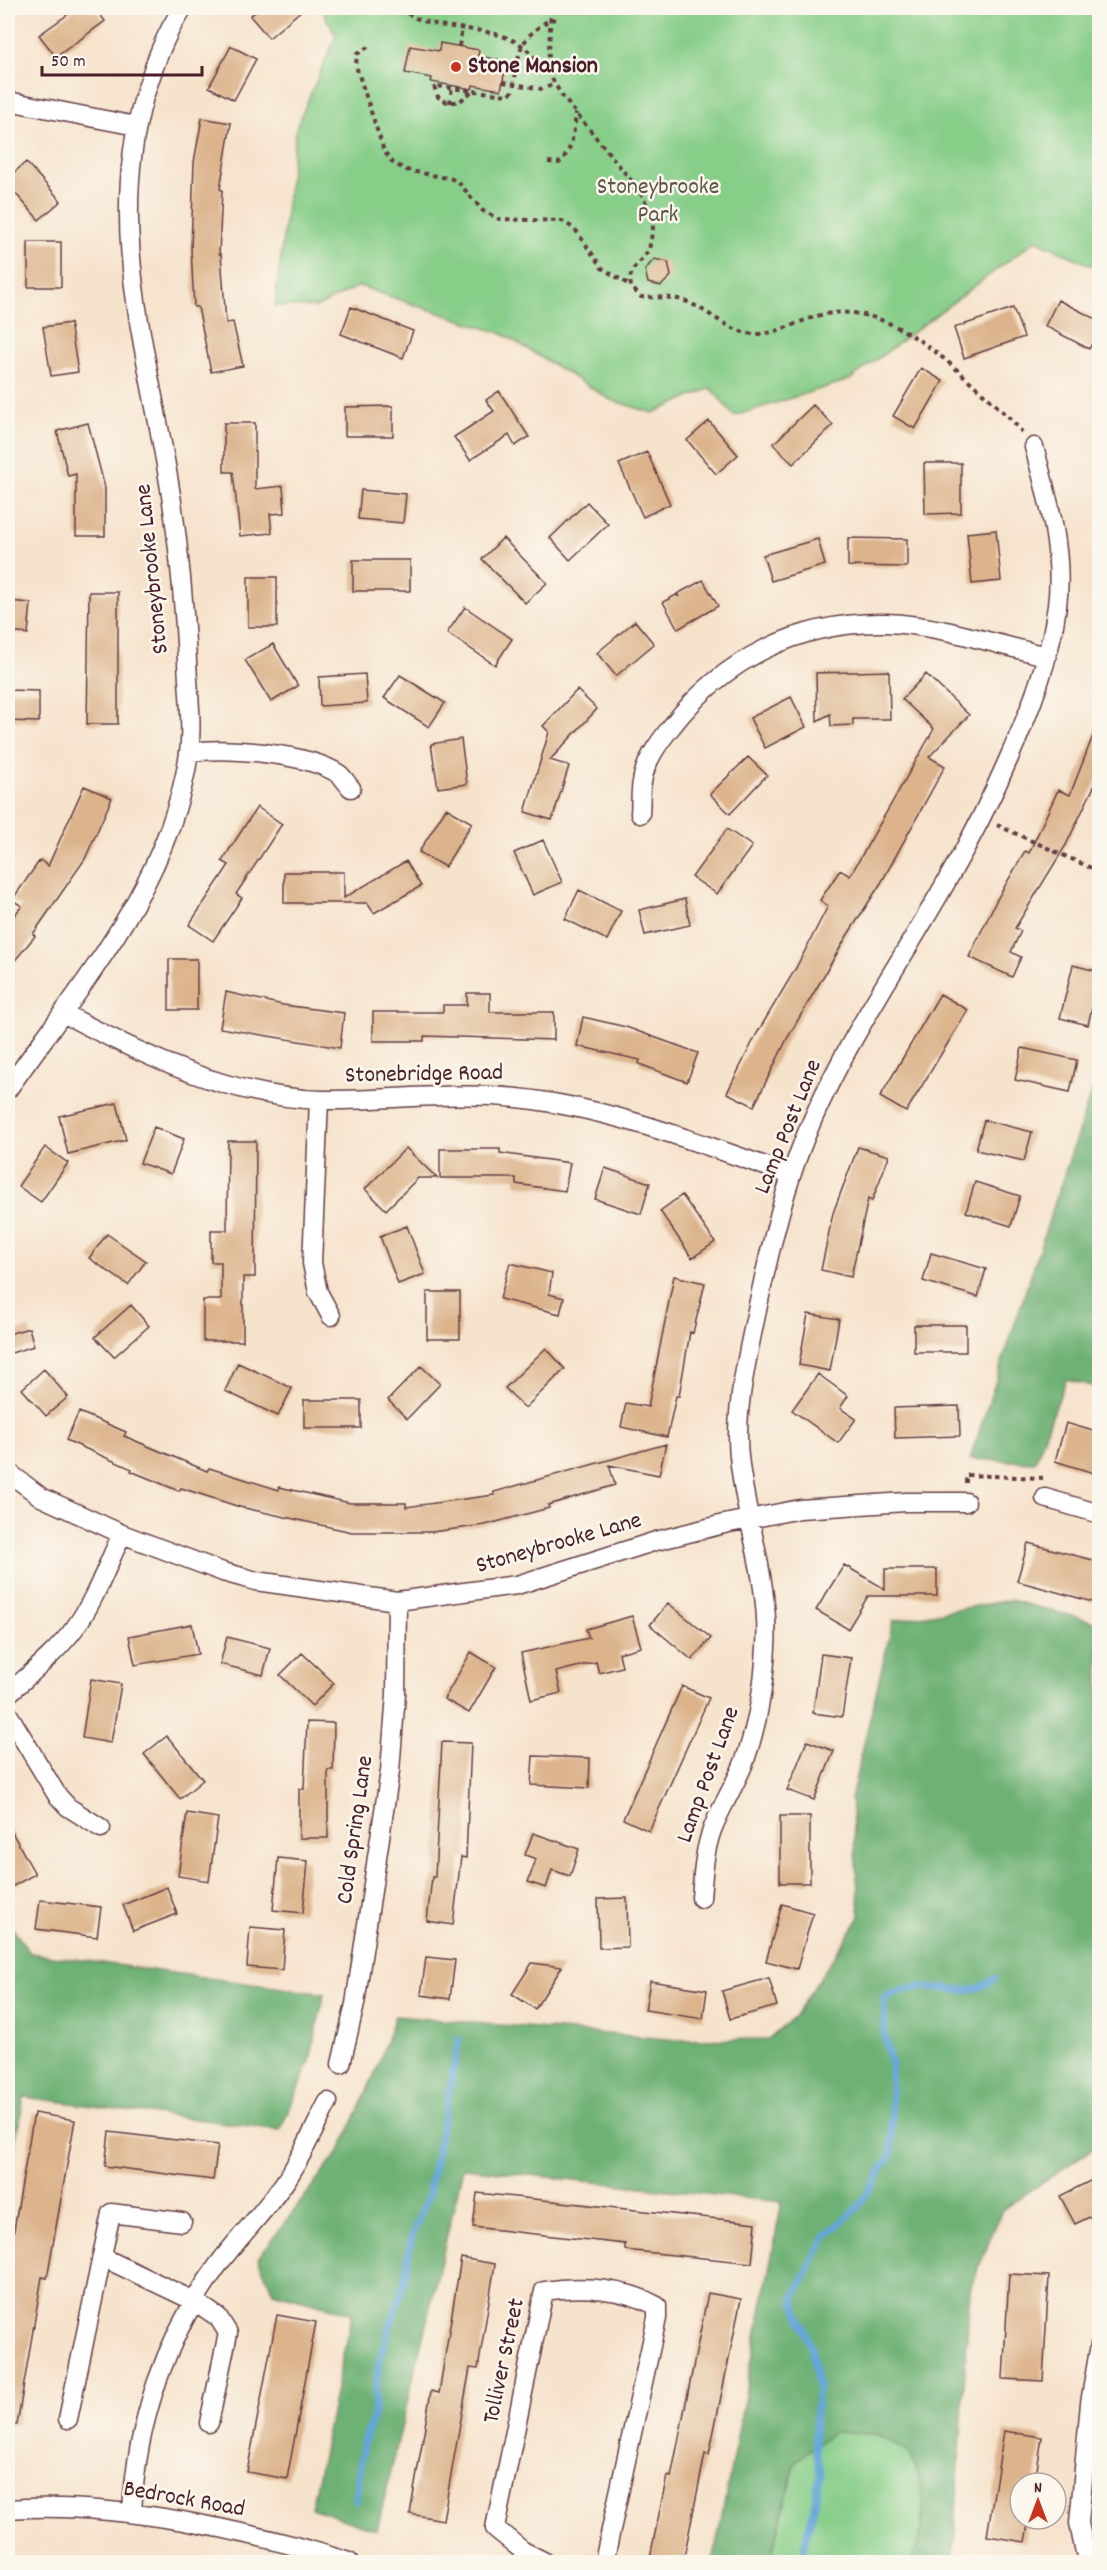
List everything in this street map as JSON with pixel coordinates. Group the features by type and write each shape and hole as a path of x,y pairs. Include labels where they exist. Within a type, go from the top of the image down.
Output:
{"street":[{"name":"Stoneybrooke Lane","path":"8,1089 121,929 148,883 175,809 189,752 186,646 180,559 168,479 135,304 128,244 128,189 136,126 154,63 183,8"},
{"path":"8,101 136,126"},
{"name":"Lamp Post Lane","path":"701,1898 704,1858 712,1828 743,1764 760,1706 766,1619 739,1458 741,1400 764,1277 791,1175 822,1099 852,1039 950,876 1032,707 1047,656 1058,604 1058,564 1051,510 1034,447"},
{"path":"640,814 642,781 651,756 690,703 731,667 800,635 846,625 905,624 1047,656"},
{"path":"189,752 217,748 295,759 339,774 351,788"},
{"name":"Stonebridge Road","path":"63,1013 140,1053 179,1070 234,1087 320,1100 473,1096 549,1102 631,1120 791,1175"},
{"path":"320,1100 312,1263 318,1292 331,1316"},
{"name":"Stoneybrooke Lane","path":"8,1472 41,1497 122,1534 222,1572 256,1581 397,1601 517,1585 656,1541 800,1509 854,1504 966,1502"},
{"path":"1045,1498 1100,1514"},
{"path":"8,1694 48,1659 74,1629 84,1614 122,1534"},
{"name":"Cold Spring Lane","path":"341,2064 355,2004 390,1771 396,1694 397,1601"},
{"path":"8,1714 57,1795 68,1807 101,1828"},
{"path":"132,2513 133,2487 147,2410 173,2340 194,2301 217,2266 291,2173 328,2102"},
{"path":"68,2419 111,2213 182,2222"},
{"path":"102,2257 194,2301 218,2317 228,2333 209,2423"},
{"name":"Tolliver Street","path":"545,2562 520,2557 495,2528 544,2291 563,2288 637,2295 657,2306 657,2318 604,2562"},
{"path":"1087,2562 1079,2523 1090,2403 1100,2344"},
{"name":"Bedrock Road","path":"8,2509 132,2513 269,2540 349,2562"}],"path":[{"path":"400,8 421,21 462,29 520,45 548,72 576,113 639,190 650,211 649,250 632,271 632,287"},
{"path":"548,72 551,8"},
{"path":"471,92 459,102 450,103 438,98 434,86 507,95 512,92 520,45 537,27 551,19 558,20"},
{"path":"459,46 462,29"},
{"path":"368,47 357,54 356,66 384,151 393,163 406,170 452,179 459,183 483,211 499,219 562,220 575,229 602,268 632,287 641,297 681,299 747,333 766,333 830,313 851,314 909,331 1008,416 1034,447"},
{"path":"503,82 542,88 555,84"},
{"path":"450,103 452,87"},
{"path":"548,162 559,163 563,159 572,140 576,113"},
{"path":"980,817 1100,872"},
{"path":"966,1502 966,1475 1034,1476 1049,1479 1045,1498"}],"green space":[{"name":"Stoneybrooke Park","path":"321,8 1099,8 1099,269 1036,240 849,380 734,416 711,388 653,413 611,400 503,334 359,286 317,307 275,306 296,128 336,36"},
{"path":"1099,1069 1099,1388 1066,1379 1035,1462 970,1459"},
{"path":"1010,1600 1099,1623 1099,2144 1002,2210 970,2289 953,2562 912,2562 921,2532 923,2507 920,2482 910,2452 876,2434 834,2432 796,2460 770,2562 713,2562 782,2202 463,2168 377,2530 311,2508 352,2313 273,2292 258,2258 341,2149 377,2068 395,2016 678,2040 768,2039 795,2016 860,1917 851,1798 893,1621"},
{"path":"8,1922 30,1953 324,1994 310,2061 280,2130 24,2097 8,2179"},
{"path":"834,2432 876,2434 910,2452 924,2491 921,2536 912,2562 770,2562 796,2460"}],"building":[{"path":"77,8 95,8 105,21 56,57 39,35"},
{"path":"261,8 304,8 269,38 250,16"},
{"name":"Stone Mansion","path":"440,43 479,50 478,56 507,61 501,90 473,85 472,89 431,82 432,78 405,73 410,46 439,51"},
{"path":"231,46 256,59 234,100 209,87"},
{"path":"202,118 231,123 220,189 222,190 219,254 221,254 226,323 233,322 243,366 211,372 198,307 194,307 191,249 194,162"},
{"path":"26,162 61,201 39,220 8,185 8,178"},
{"path":"28,242 61,242 61,287 28,287"},
{"path":"654,259 668,262 671,276 661,286 648,283 645,270"},
{"path":"1058,300 1100,321 1100,330 1089,349 1045,326"},
{"path":"351,307 413,331 403,358 341,334"},
{"path":"1013,308 1024,337 964,358 954,328"},
{"path":"70,323 78,372 51,376 43,327"},
{"path":"921,368 943,381 915,429 893,416"},
{"path":"499,391 529,437 515,446 509,435 470,460 454,437 494,411 486,400"},
{"path":"813,405 833,425 793,464 773,444"},
{"path":"393,406 393,436 345,436 345,407"},
{"path":"709,421 738,455 716,474 687,440"},
{"path":"88,423 105,488 105,536 76,536 76,474 68,476 57,431"},
{"path":"224,423 255,423 255,489 283,486 285,513 270,514 272,533 240,536 233,472 224,472"},
{"path":"647,452 670,504 643,517 619,464"},
{"path":"924,463 961,463 961,513 925,514"},
{"path":"361,490 406,494 403,523 358,519"},
{"path":"587,502 608,524 570,560 550,538"},
{"path":"996,530 1001,581 972,584 967,533"},
{"path":"503,538 547,583 525,603 482,559"},
{"path":"848,538 907,539 907,567 848,566"},
{"path":"818,539 825,565 771,581 763,555"},
{"path":"353,560 410,560 410,591 353,591"},
{"path":"248,577 277,577 277,627 248,627"},
{"path":"703,580 718,606 678,629 663,602 676,595 679,597 677,594"},
{"path":"89,592 118,592 118,724 87,724"},
{"path":"8,601 31,603 28,634 8,632"},
{"path":"465,607 512,639 495,665 447,633"},
{"path":"635,621 654,644 616,676 597,653"},
{"path":"273,644 298,686 271,702 245,660"},
{"path":"889,671 890,719 853,719 853,725 831,726 830,714 817,721 816,673"},
{"path":"365,674 367,703 320,706 319,677"},
{"path":"926,674 969,715 929,757 945,766 881,883 788,1037 754,1106 727,1093 756,1035 796,968 828,906 820,900 840,870 850,876 934,729 902,699"},
{"path":"400,675 445,703 429,727 384,698"},
{"path":"8,690 39,691 39,722 8,721"},
{"path":"577,690 597,709 550,760 569,766 552,820 525,812 549,732 543,726"},
{"path":"791,697 806,727 765,748 750,718"},
{"path":"1098,723 1100,774 1066,845 1015,928 1021,931 1011,952 1021,957 1012,977 969,957 995,903 1025,851 1029,853 1058,790 1070,795"},
{"path":"461,739 467,784 438,788 431,744"},
{"path":"748,757 767,775 730,814 710,794"},
{"path":"84,786 112,798 85,859 33,934 35,936 8,969 8,923 22,906 12,900 40,860 48,866"},
{"path":"257,807 282,824 236,894 242,898 213,941 189,925 229,865 222,861"},
{"path":"446,808 472,823 445,867 419,852"},
{"path":"727,829 752,846 717,894 692,877"},
{"path":"543,840 562,882 533,895 514,853"},
{"path":"406,861 421,886 374,913 367,903 284,903 284,872 344,872 344,898"},
{"path":"579,890 621,911 607,940 565,919"},
{"path":"685,899 690,925 645,935 639,910"},
{"path":"169,959 197,959 197,1010 169,1010"},
{"path":"1073,965 1100,972 1088,1025 1060,1018"},
{"path":"226,992 283,1005 344,1013 340,1048 220,1028"},
{"path":"467,993 490,993 490,1012 554,1012 554,1040 424,1036 424,1041 373,1041 373,1012 443,1012 443,1005 467,1005"},
{"path":"940,994 968,1010 906,1112 880,1097"},
{"path":"583,1017 626,1027 698,1053 687,1082 639,1064 640,1060 577,1046"},
{"path":"1022,1048 1077,1060 1070,1092 1015,1080"},
{"path":"117,1103 126,1140 68,1154 59,1116"},
{"path":"984,1120 1032,1132 1024,1161 976,1150"},
{"path":"154,1127 184,1139 171,1174 140,1163"},
{"path":"228,1141 256,1141 255,1277 243,1277 243,1341 203,1341 203,1300 221,1300 221,1262 211,1262 211,1230 227,1230"},
{"path":"45,1147 68,1163 41,1202 18,1186"},
{"path":"858,1147 889,1156 872,1201 868,1199 851,1277 821,1270 833,1213"},
{"path":"406,1148 437,1178 418,1178 386,1210 365,1189"},
{"path":"440,1149 500,1149 500,1153 570,1163 565,1191 516,1184 516,1178 440,1178"},
{"path":"605,1168 650,1183 641,1214 595,1199"},
{"path":"975,1182 1020,1196 1011,1226 966,1212"},
{"path":"682,1195 715,1242 692,1258 660,1211"},
{"path":"407,1226 425,1274 398,1284 380,1236"},
{"path":"107,1234 146,1261 128,1285 89,1258"},
{"path":"931,1253 986,1269 978,1297 923,1281"},
{"path":"510,1263 552,1273 549,1294 564,1298 560,1314 500,1299"},
{"path":"674,1276 705,1283 693,1333 690,1332 679,1396 676,1396 667,1437 621,1427 626,1403 648,1407"},
{"path":"427,1292 460,1292 460,1339 427,1339"},
{"path":"131,1305 149,1326 114,1357 95,1337"},
{"path":"808,1314 839,1319 830,1371 799,1365"},
{"path":"914,1325 966,1325 966,1352 914,1352"},
{"path":"29,1328 34,1346 8,1354 8,1334"},
{"path":"546,1348 565,1369 525,1408 505,1388"},
{"path":"238,1363 292,1388 278,1416 225,1391"},
{"path":"421,1366 440,1384 407,1419 388,1400"},
{"path":"44,1369 68,1397 46,1416 22,1389"},
{"path":"818,1374 848,1396 840,1408 856,1419 838,1443 792,1410"},
{"path":"304,1400 361,1400 361,1428 304,1428"},
{"path":"959,1406 960,1436 895,1438 894,1408"},
{"path":"79,1412 126,1432 124,1436 207,1471 209,1468 279,1490 279,1487 350,1503 406,1503 406,1507 494,1495 494,1492 666,1444 659,1475 609,1465 615,1485 548,1505 549,1508 485,1525 432,1532 352,1532 240,1507 181,1488 179,1491 131,1471 132,1469 66,1440"},
{"path":"1066,1423 1100,1433 1100,1475 1055,1461"},
{"path":"1028,1543 1100,1562 1100,1604 1017,1581"},
{"path":"844,1565 885,1589 885,1569 937,1569 937,1596 868,1596 848,1629 816,1610"},
{"path":"668,1603 711,1638 692,1660 650,1625"},
{"path":"632,1616 641,1647 619,1653 622,1667 599,1673 596,1662 556,1672 561,1693 531,1700 521,1653 589,1638 586,1629"},
{"path":"192,1624 198,1654 135,1665 129,1636"},
{"path":"227,1637 270,1648 263,1675 220,1664"},
{"path":"471,1652 496,1667 469,1713 444,1699"},
{"path":"302,1653 334,1683 312,1706 280,1675"},
{"path":"821,1654 851,1658 842,1717 813,1713"},
{"path":"91,1679 121,1684 111,1743 82,1738"},
{"path":"682,1686 709,1698 649,1831 623,1819"},
{"path":"307,1722 334,1723 333,1770 328,1770 328,1838 299,1838 299,1789 304,1789"},
{"path":"167,1736 203,1780 180,1799 144,1754"},
{"path":"807,1741 834,1751 814,1800 787,1790"},
{"path":"442,1742 471,1743 466,1858 461,1857 453,1925 427,1921 432,1877 435,1877"},
{"path":"533,1756 590,1758 589,1788 531,1785"},
{"path":"187,1813 218,1818 209,1881 178,1876"},
{"path":"780,1816 810,1816 810,1883 780,1883"},
{"path":"8,1825 35,1874 8,1889"},
{"path":"533,1833 579,1849 570,1876 552,1870 546,1888 528,1882 536,1859 525,1855"},
{"path":"278,1858 308,1861 303,1913 273,1910"},
{"path":"167,1887 177,1914 133,1931 123,1905"},
{"path":"627,1898 628,1947 599,1948 598,1899"},
{"path":"40,1900 101,1907 97,1937 36,1929"},
{"path":"782,1904 813,1913 797,1969 766,1961"},
{"path":"250,1927 285,1930 282,1970 247,1967"},
{"path":"426,1957 455,1960 450,1999 421,1995"},
{"path":"532,1963 562,1967 535,2009 512,1994"},
{"path":"769,1978 777,2006 730,2019 722,1991"},
{"path":"650,1981 707,1990 703,2019 645,2010"},
{"path":"34,2113 75,2120 47,2278 42,2277 17,2425 8,2424 8,2265"},
{"path":"109,2132 218,2145 213,2180 105,2166"},
{"path":"1100,2176 1100,2212 1075,2224 1060,2196"},
{"path":"477,2193 756,2223 752,2263 625,2250 625,2244 473,2227"},
{"path":"461,2258 495,2264 478,2369 470,2368 443,2520 410,2514 431,2391 439,2393"},
{"path":"1009,2274 1049,2276 1043,2381 1003,2379"},
{"path":"708,2293 741,2299 709,2455 705,2454 683,2562 649,2562 667,2476 671,2477"},
{"path":"277,2315 316,2322 287,2479 247,2472"},
{"path":"1004,2431 1042,2437 1037,2471 1008,2471 1008,2531 1027,2531 1025,2542 987,2536"}],"waterway":[{"path":"805,2562 804,2547 820,2473 814,2438 818,2386 811,2346 793,2299 826,2236 860,2205 892,2152 891,2065 884,2035 885,1997 903,1990 922,1987 969,1990 987,1984 995,1978"},
{"path":"356,2501 363,2445 374,2414 378,2365 404,2283 412,2235 428,2196 459,2040"}],"place":[{"name":"Stone Mansion","path":"456,67"}]}
